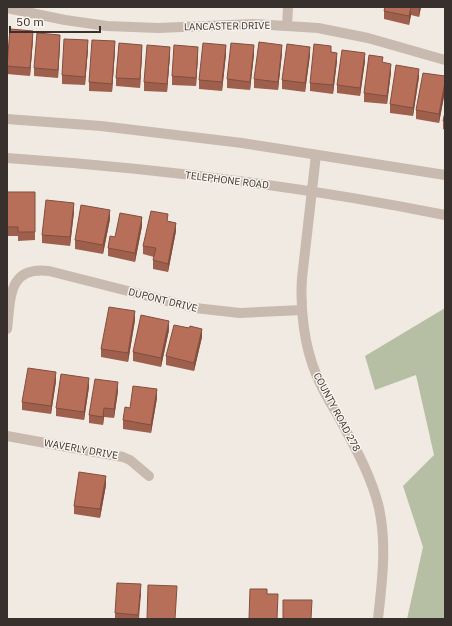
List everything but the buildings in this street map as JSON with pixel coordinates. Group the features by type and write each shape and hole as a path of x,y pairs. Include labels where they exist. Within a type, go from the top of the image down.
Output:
{"street":[{"path":"287,26 288,7"},
{"name":"LANCASTER DRIVE","path":"13,8 65,20 107,26 158,28 254,24 318,28 368,38 444,58"},
{"path":"7,119 108,127 242,143 445,174"},
{"name":"COUNTY ROAD 278","path":"316,155 302,278 302,310 308,345 316,374 363,464 378,507 384,538 378,619"},
{"name":"TELEPHONE ROAD","path":"7,158 70,162 206,177 312,191 445,215"},
{"name":"DUPONT DRIVE","path":"7,329 13,288 16,281 27,272 40,270 195,308 240,313 302,310"},
{"name":"WAVERLY DRIVE","path":"7,436 123,457 130,460 149,476"}],"green space":[{"path":"445,308 445,619 407,619 423,547 403,486 434,455 416,375 375,390 365,356"}]}
